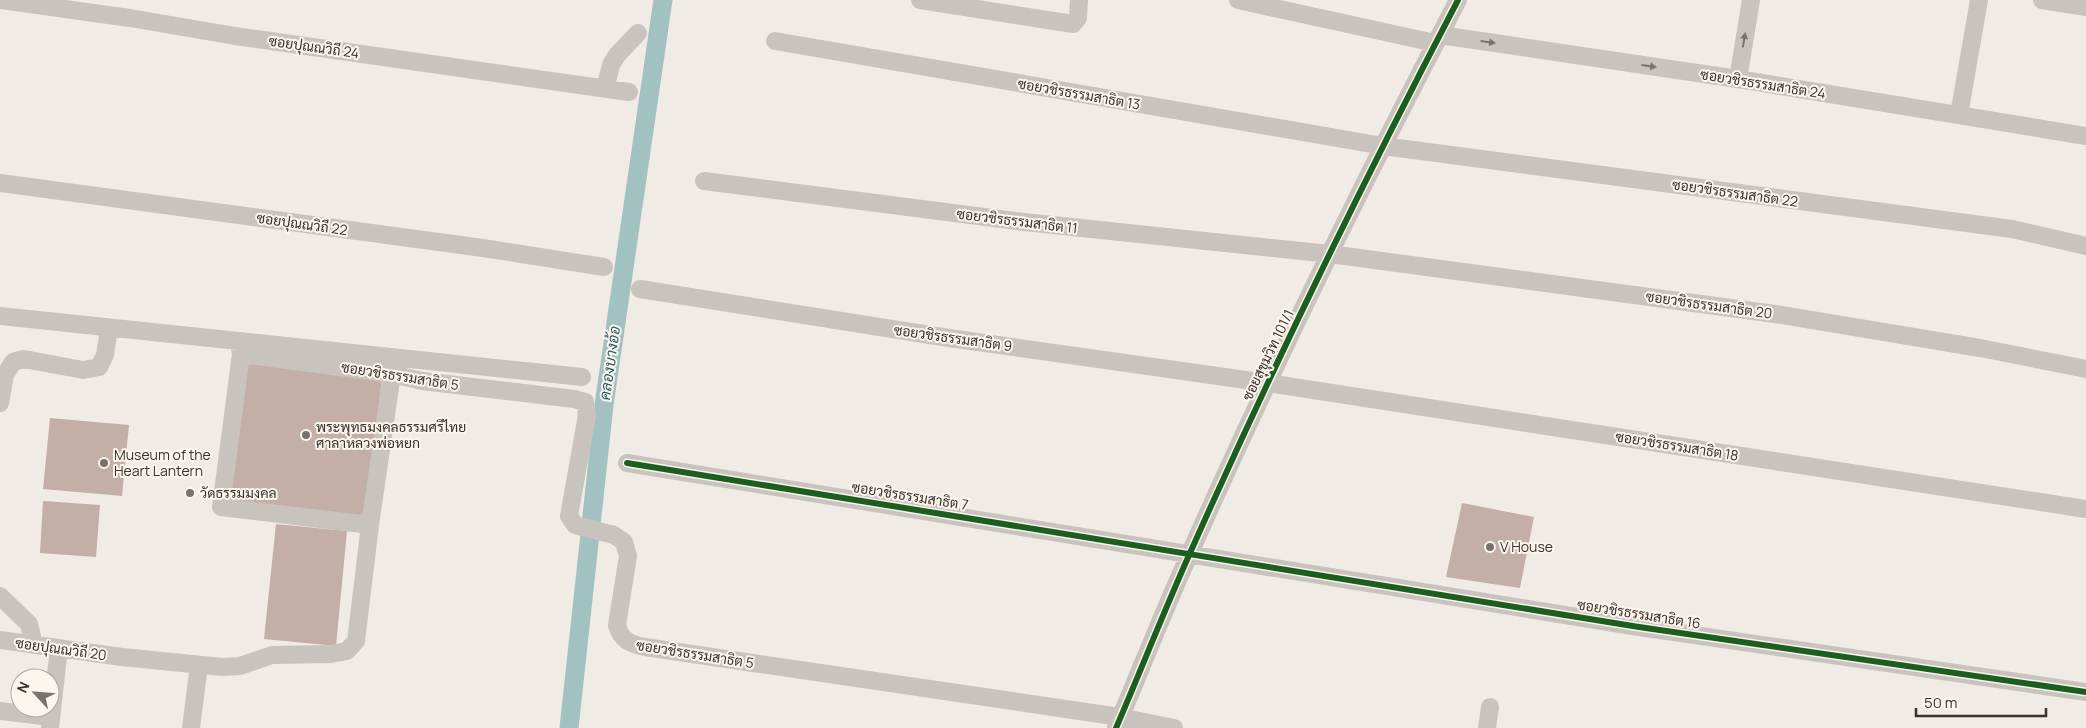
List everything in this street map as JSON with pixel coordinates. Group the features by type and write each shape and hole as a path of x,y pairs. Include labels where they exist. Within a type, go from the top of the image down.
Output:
{"street":[{"name":"ซอยปุณณวิถี 24","path":"0,0 629,92"},
{"path":"920,0 960,3 1073,24 1078,18 1079,0"},
{"name":"ซอยวชิรธรรมสาธิต 24","path":"1238,0 1438,39 1738,79 2086,136"},
{"name":"ซอยสุขุมวิท 101/1","path":"1118,723 1190,554 1267,383 1383,146 1458,0"},
{"path":"1738,79 1751,0"},
{"path":"1959,115 1979,0"},
{"path":"2042,0 2086,7"},
{"path":"605,89 611,65 616,55 638,33"},
{"name":"ซอยวชิรธรรมสาธิต 13","path":"775,41 1383,146"},
{"name":"ซอยวชิรธรรมสาธิต 22","path":"1383,146 2012,229 2086,246"},
{"name":"ซอยวชิรธรรมสาธิต 11","path":"704,181 1024,222 1330,254"},
{"name":"ซอยปุณณวิถี 22","path":"0,184 483,248 604,267"},
{"name":"ซอยวชิรธรรมสาธิต 20","path":"1330,254 1775,314 1980,348 2086,370"},
{"name":"ซอยวชิรธรรมสาธิต 9","path":"640,289 949,338 1267,383"},
{"path":"0,316 240,347 582,377"},
{"path":"0,403 5,375 14,362 24,359 83,370 99,367 105,355 109,329"},
{"path":"240,347 221,507 370,525"},
{"name":"ซอยวชิรธรรมสาธิต 5","path":"240,347 422,381 574,399 584,402 587,415 569,516 575,525 614,534 624,542 628,556 617,625 620,636 629,643 645,648 1118,723"},
{"name":"ซอยปุณณวิถี 20","path":"0,640 122,657 199,665 240,666 272,654 331,654 347,651 356,641 370,525 392,374"},
{"name":"ซอยวชิรธรรมสาธิต 18","path":"1267,383 2086,509"},
{"name":"ซอยวชิรธรรมสาธิต 7","path":"627,463 1190,554"},
{"name":"ซอยวชิรธรรมสาธิต 16","path":"1190,554 1639,627 2086,692"},
{"path":"0,596 28,624 34,645"},
{"path":"0,712 50,722 59,648"},
{"path":"191,728 199,665"},
{"path":"1486,728 1490,707"},
{"path":"1118,723 1174,728"}],"building":[{"name":"พระพุทธมงคลธรรมศรีไทย ศาลาหลวงพ่อหยก","path":"247,354 383,370 366,517 230,501"},
{"path":"50,418 129,425 122,496 43,489"},
{"path":"43,501 100,505 96,557 40,553"},
{"name":"V House","path":"1462,503 1534,517 1520,588 1446,577"},
{"path":"276,524 347,531 336,646 264,639"}],"waterway":[{"name":"คลองบางอ้อ","path":"569,728 604,405 663,0"}],"cycle path":[{"path":"1116,728 1180,575 1286,344 1353,206 1458,0"},
{"path":"627,463 1639,627 2086,692"}],"place":[{"name":"พระพุทธมงคลธรรมศรีไทย ศาลาหลวงพ่อหยก","path":"306,435"},
{"name":"Museum of the Heart Lantern","path":"104,463"},
{"name":"วัดธรรมมงคล","path":"190,493"},
{"name":"V House","path":"1490,547"}]}
